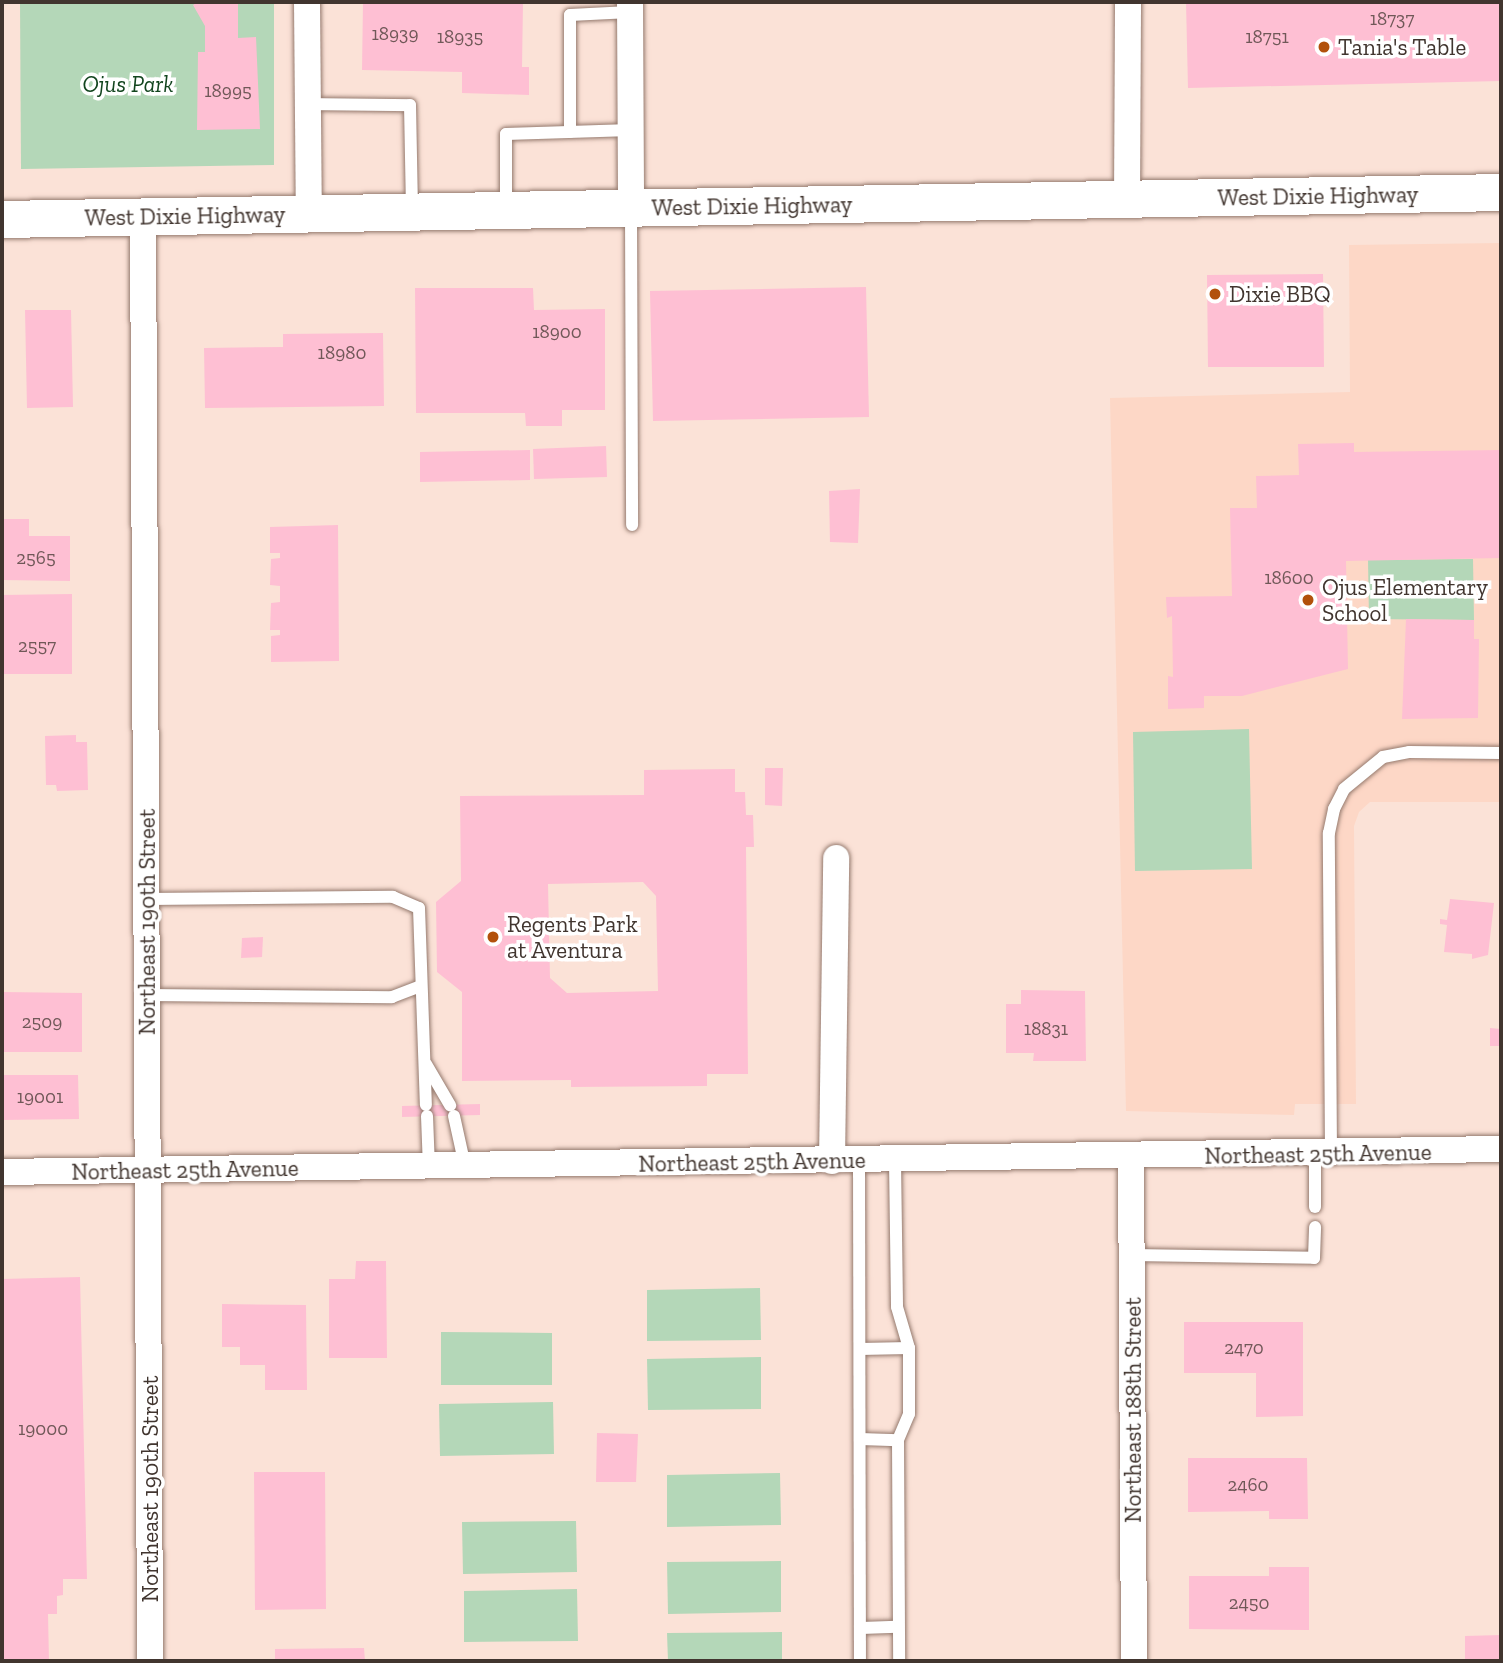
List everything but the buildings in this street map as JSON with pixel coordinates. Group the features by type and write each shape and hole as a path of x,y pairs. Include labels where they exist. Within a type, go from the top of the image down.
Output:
{"street":[{"path":"307,2 309,214"},
{"path":"1127,200 1128,2"},
{"path":"630,7 631,208"},
{"name":"West Dixie Highway","path":"2,219 1501,192"},
{"name":"Northeast 190th Street","path":"143,216 150,1661"},
{"path":"832,1161 836,858"},
{"name":"Northeast 25th Avenue","path":"2,1172 1131,1158 1501,1149"},
{"name":"Northeast 188th Street","path":"1131,1158 1134,1661"},
{"name":"Northeast 190th Street","path":"151,1628 168,1661"}],"lane":[{"path":"570,132 570,15 630,7"},
{"path":"308,104 410,105 412,212"},
{"path":"506,211 506,134 631,130"},
{"path":"631,208 632,525"},
{"path":"1315,1207 1323,1154 1329,833 1334,809 1352,780 1382,757 1409,752 1501,753"},
{"path":"147,899 393,897 419,908 429,1167"},
{"path":"147,995 392,997 420,986"},
{"path":"424,1061 452,1110 465,1166"},
{"path":"859,1161 860,1661"},
{"path":"895,1161 897,1307 909,1348 909,1414 898,1440 899,1661"},
{"path":"1132,1255 1314,1258 1315,1227"},
{"path":"860,1349 909,1348"},
{"path":"860,1439 898,1440"},
{"path":"860,1628 898,1626"}],"shaded area":[{"name":"Ojus Elementary School","path":"1501,243 1501,802 1370,802 1359,812 1354,826 1356,1104 1295,1104 1294,1115 1126,1111 1110,398 1350,392 1349,245"}],"green space":[{"name":"Ojus Park","path":"20,2 274,2 274,165 21,169"},
{"path":"1473,559 1474,620 1369,619 1368,560"},
{"path":"1249,729 1252,869 1135,871 1133,732"},
{"path":"760,1288 761,1340 647,1341 647,1290"},
{"path":"441,1332 552,1333 552,1385 441,1385"},
{"path":"761,1357 761,1409 648,1410 647,1359"},
{"path":"553,1402 554,1454 440,1456 439,1404"},
{"path":"780,1473 781,1525 667,1527 667,1475"},
{"path":"576,1521 577,1572 463,1574 462,1522"},
{"path":"781,1561 781,1612 668,1614 667,1562"},
{"path":"577,1589 578,1641 464,1642 464,1591"},
{"path":"782,1632 782,1661 668,1661 667,1633"}],"place":[{"name":"Tania's Table","path":"1324,47"},
{"name":"Dixie BBQ","path":"1215,294"},
{"name":"Ojus Elementary School","path":"1308,600"},
{"name":"Regents Park at Aventura","path":"493,937"}]}
